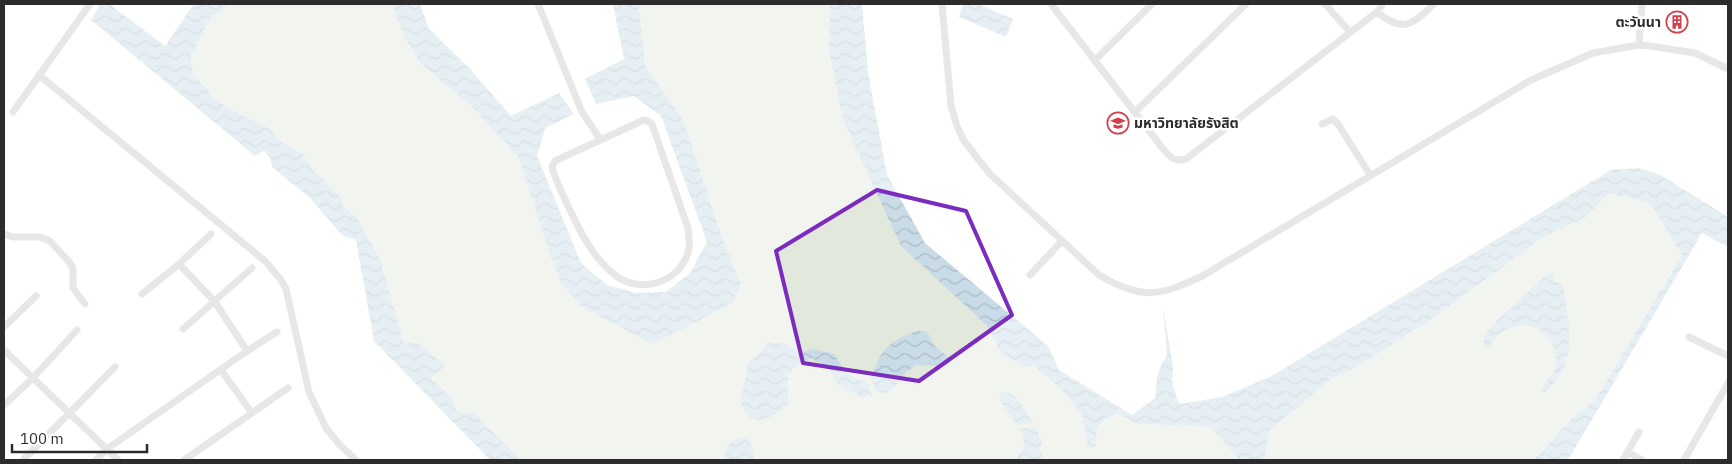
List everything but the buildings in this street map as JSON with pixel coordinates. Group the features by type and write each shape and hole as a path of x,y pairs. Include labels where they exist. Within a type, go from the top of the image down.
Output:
{"street":[{"path":"13,112 90,4"},
{"path":"538,4 582,112 600,139"},
{"path":"942,4 951,106 964,141 990,174 1099,275 1114,284 1135,292 1156,293 1187,284 1546,73 1593,53 1639,45 1650,46 1695,53 1728,69"},
{"path":"1051,4 1174,160 1186,159 1377,12 1383,4"},
{"path":"1095,60 1152,4"},
{"path":"1135,112 1246,4"},
{"path":"1325,4 1350,32"},
{"path":"1377,12 1389,21 1400,25 1412,23 1434,4"},
{"path":"1639,45 1642,4"},
{"path":"39,75 265,261 281,280 286,289 309,392 326,428 356,460"},
{"path":"1322,124 1333,119 1338,124 1370,175"},
{"path":"644,120 648,120 652,124 690,238 686,258 679,268 663,282 645,285 633,284 615,276 604,265 576,224 553,172 552,167 555,161 600,139 644,120"},
{"path":"4,234 13,237 40,237 50,241 73,268 73,288 85,304"},
{"path":"142,294 179,264 211,234"},
{"path":"1030,275 1062,241"},
{"path":"179,264 214,302 247,351"},
{"path":"183,329 252,268"},
{"path":"4,327 36,296"},
{"path":"4,405 77,330"},
{"path":"96,460 107,449 277,332"},
{"path":"1689,337 1728,356"},
{"path":"4,350 118,460"},
{"path":"23,460 115,367"},
{"path":"220,370 252,413"},
{"path":"1684,460 1728,383"},
{"path":"184,460 288,388"},
{"path":"1623,460 1639,432"},
{"path":"1628,452 1642,460"}],"highlighted area":[{"path":"877,190 966,211 1012,315 919,381 803,363 776,251"}],"shaded area":[{"path":"230,4 394,4 394,11 420,63 472,107 519,158 547,246 583,308 741,284 723,240 684,121 645,65 639,4 830,4 829,51 843,120 902,246 987,326 1000,351 1020,366 1034,366 1060,388 1082,415 1088,448 1090,449 1096,432 1102,424 1117,413 1137,424 1201,426 1213,429 1239,460 521,460 474,413 462,413 456,410 453,399 431,378 445,366 404,344 380,259 358,219 342,205 342,198 313,170 303,154 277,139 270,128 255,122 210,97 208,89 193,75 191,56 209,20"},
{"path":"1609,192 1650,203 1682,255 1595,400 1570,420 1534,460 1265,460 1270,430 1334,377 1357,367 1433,318 1542,238 1587,216"}],"water":[{"path":"101,4 109,4 165,46 194,4 230,4 209,20 191,56 193,75 208,89 210,97 255,122 270,128 277,139 303,154 313,170 342,198 342,205 358,219 380,259 404,343 418,343 445,366 431,378 453,399 456,410 462,413 474,413 521,460 490,460 374,341 356,240 343,236 310,198 272,167 270,157 264,151 255,156 91,20"},
{"path":"394,4 420,4 429,29 468,67 511,116 559,93 574,114 545,128 537,156 581,263 607,285 636,293 666,292 690,273 707,242 661,116 634,96 596,104 585,79 624,59 613,4 639,4 645,65 684,121 723,240 741,284 732,303 653,344 583,308 561,283 519,158 472,107 420,63 405,37 394,11"},
{"path":"830,4 862,4 868,72 887,175 925,243 1048,346 1059,370 1132,415 1155,398 1157,377 1162,363 1167,356 1163,306 1173,368 1172,383 1179,404 1222,397 1270,377 1611,170 1639,168 1660,175 1728,217 1728,247 1702,233 1568,460 1534,460 1570,420 1595,400 1682,255 1650,203 1609,193 1587,216 1542,238 1433,318 1357,367 1334,377 1270,430 1265,460 1239,460 1213,429 1201,426 1137,424 1117,413 1100,426 1096,434 1096,446 1090,449 1088,448 1082,415 1060,388 1034,366 1020,366 1000,351 987,326 901,246 843,120 829,51"},
{"path":"963,4 978,4 1013,19 1006,37 959,17"},
{"path":"1550,272 1556,283 1561,283 1564,289 1569,345 1563,369 1544,393 1541,391 1556,366 1551,343 1546,336 1533,327 1517,325 1501,332 1490,348 1483,347 1483,341 1493,324"},
{"path":"917,331 925,331 929,335 934,345 948,357 949,366 916,365 906,372 894,388 885,393 877,392 871,379 878,360 892,343"},
{"path":"767,343 788,345 797,353 803,354 805,351 814,349 834,354 850,376 866,381 872,395 862,397 839,386 827,365 815,361 813,358 797,365 789,374 789,403 769,417 757,420 752,419 746,414 740,401 749,362 763,350"},
{"path":"1002,392 1016,398 1033,422 1017,425 1000,401 999,397"},
{"path":"1036,427 1042,443 1040,450 1044,458 1043,460 1015,460 1024,446 1024,439 1020,429"},
{"path":"741,437 748,439 752,447 754,460 724,460 728,445"}],"place":[{"name":"ตะวันนา","path":"1677,22"},
{"name":"มหาวิทยาลัยรังสิต","path":"1118,123"}]}
